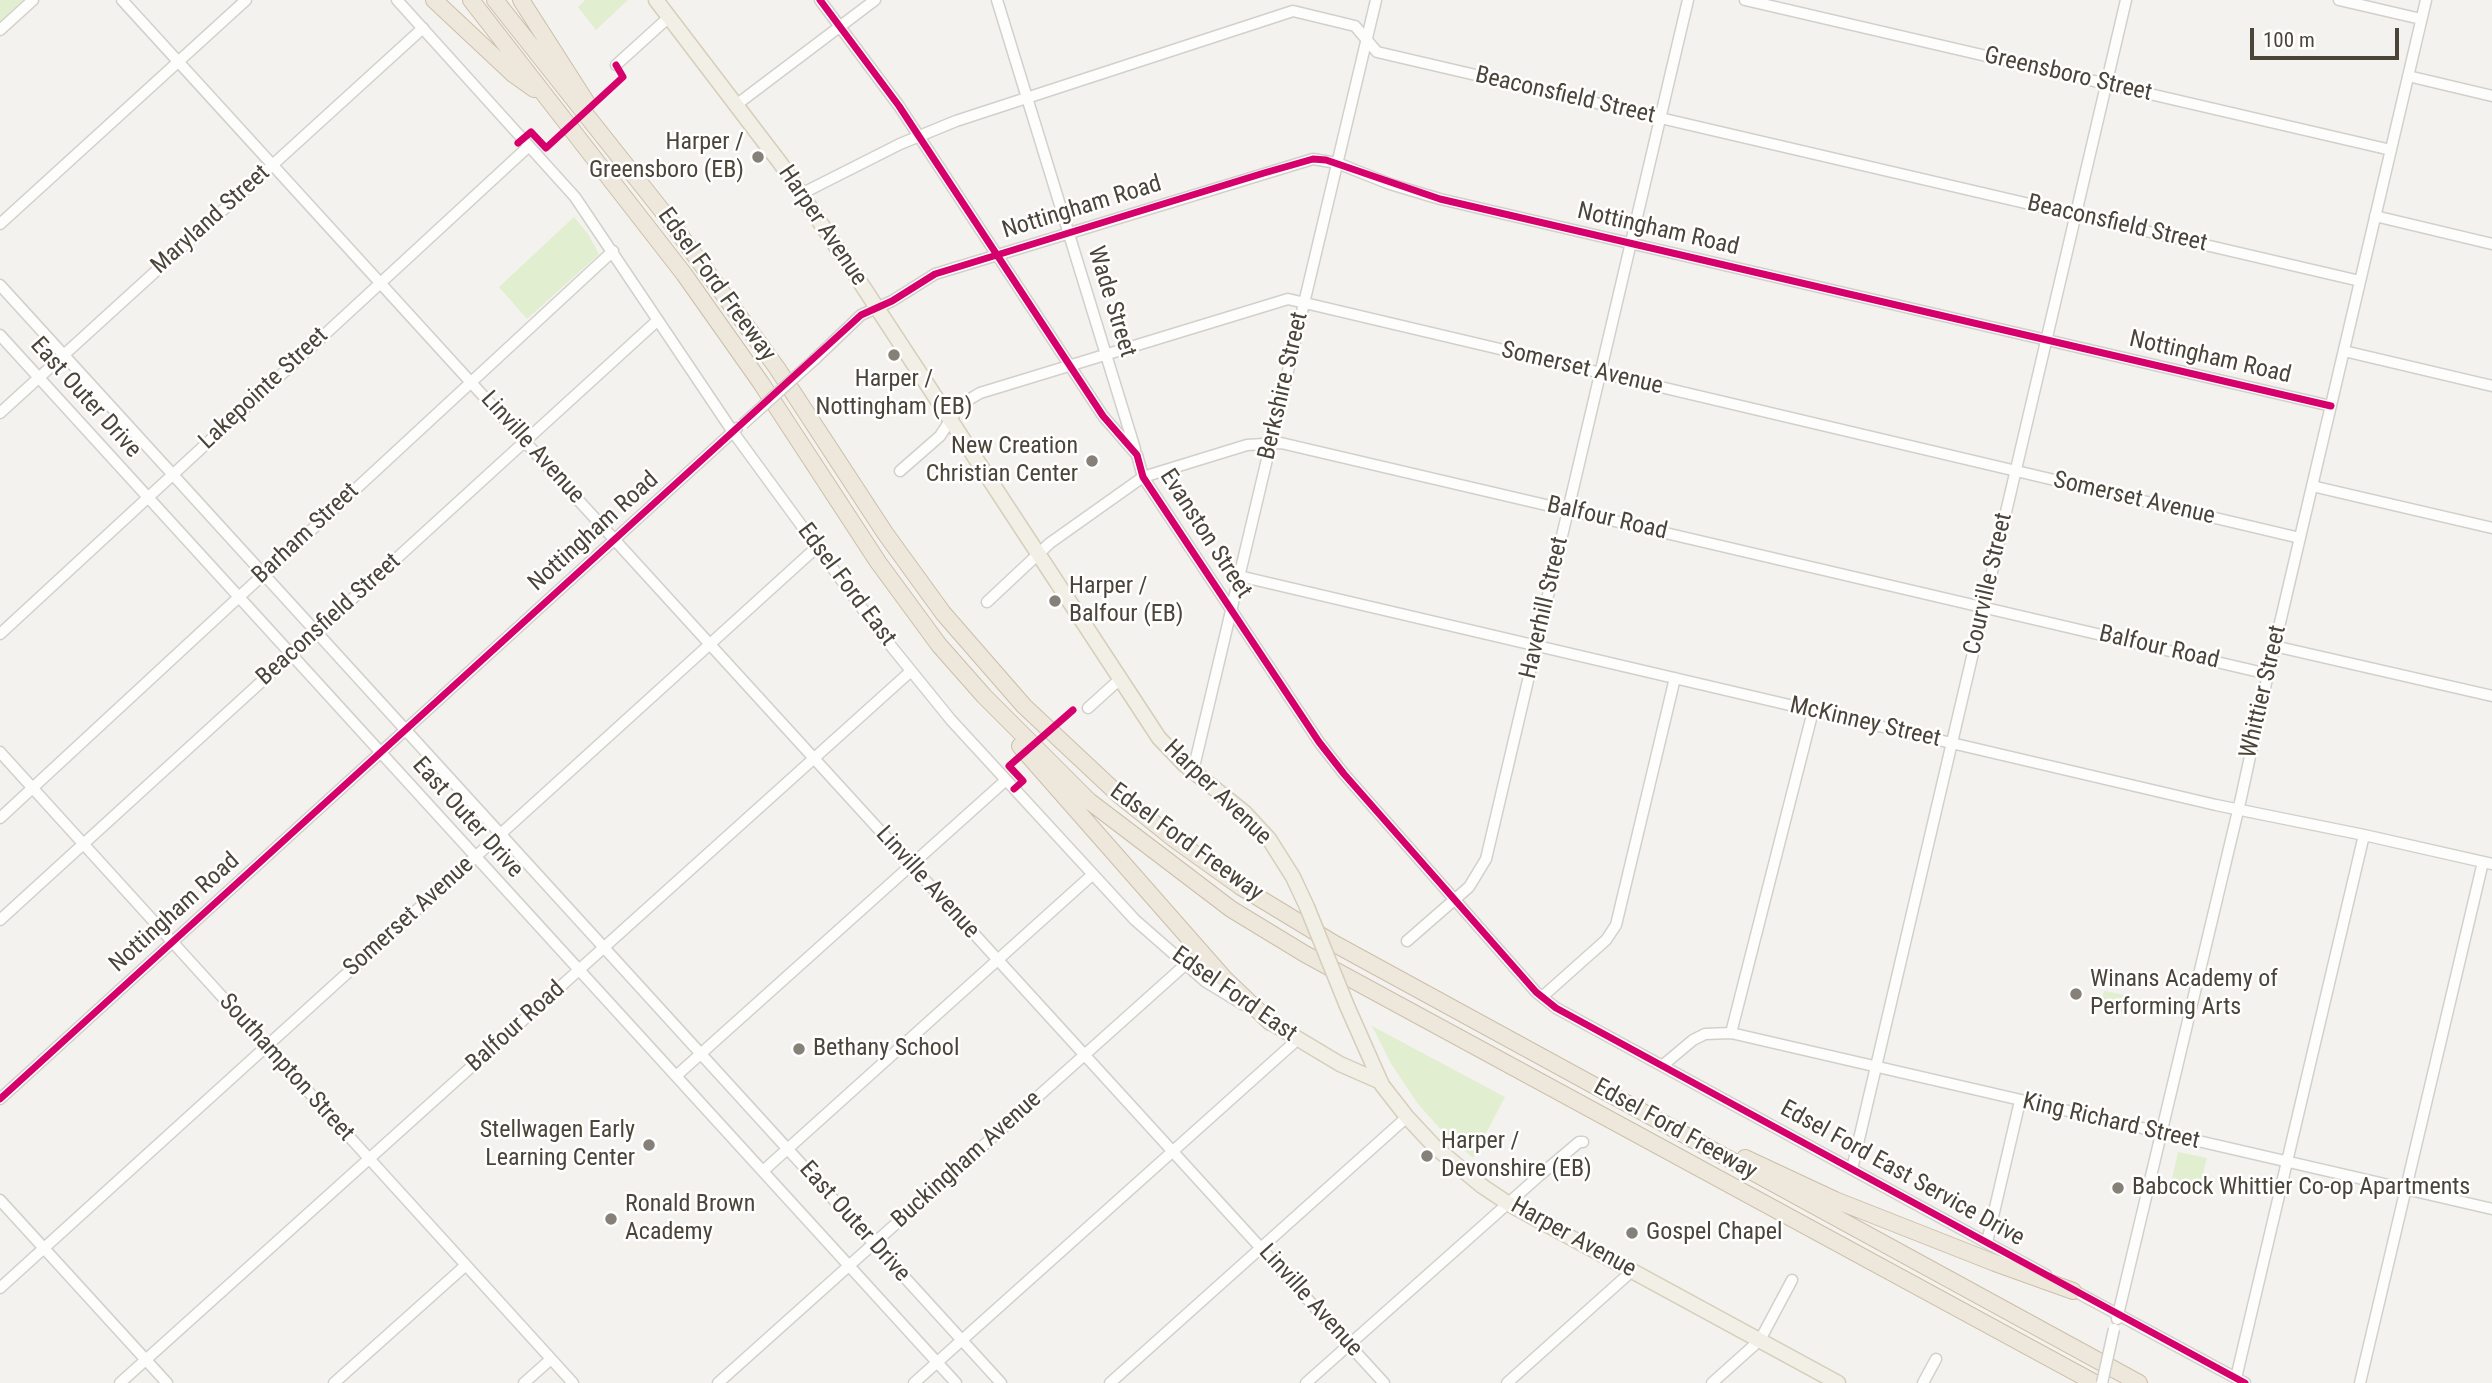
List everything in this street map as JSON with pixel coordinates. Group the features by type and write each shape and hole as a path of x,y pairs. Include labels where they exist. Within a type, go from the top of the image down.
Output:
{"highway":[{"path":"434,0 513,74 551,102"},
{"name":"Edsel Ford Freeway","path":"471,0 684,274 761,383 878,562 939,645 984,696 1089,801 1231,909 1367,988 2095,1383"},
{"name":"Edsel Ford Freeway","path":"495,0 667,217 777,368 921,584 999,679 1095,774 1174,839 1241,887 1335,944 2139,1383"},
{"path":"521,0 576,82 607,139"},
{"path":"984,696 1018,744 1101,840 1224,978 1269,1023"},
{"path":"1730,1160 1748,1158 1835,1200 2073,1291"}],"main road":[{"name":"Harper Avenue","path":"656,0 801,194 1160,738 1193,771 1245,813 1269,839 1287,866 1307,906 1381,1082 1407,1117 1454,1164 1509,1204 1838,1383"},
{"name":"Edsel Ford East","path":"1269,1023 1340,1064 1381,1082"}],"street":[{"path":"0,30 33,0"},
{"name":"Linville Avenue","path":"122,0 1384,1383"},
{"path":"0,224 246,0"},
{"name":"Edsel Ford East","path":"397,0 575,197 733,432 911,671 1006,780 1135,920 1206,982 1269,1023"},
{"name":"Evanston Street","path":"820,0 919,136 1103,416 1137,455 1143,477 1319,742 1344,774 1542,997"},
{"path":"736,105 875,0"},
{"name":"Wade Street","path":"997,0 1137,455"},
{"name":"Berkshire Street","path":"1193,771 1376,0"},
{"name":"Haverhill Street","path":"1407,941 1475,880 1486,859 1688,0"},
{"name":"Greensboro Street","path":"1745,0 2391,150"},
{"name":"Courville Street","path":"1852,1168 2126,0"},
{"path":"2339,0 2421,19"},
{"name":"Whittier Street","path":"2102,1383 2426,0"},
{"name":"Beaconsfield Street","path":"801,194 919,136 956,121 1293,11 1355,26 1377,52 2360,281"},
{"path":"616,65 669,17"},
{"name":"Maryland Street","path":"0,414 423,28"},
{"path":"2408,76 2492,96"},
{"name":"Lakepointe Street","path":"0,634 529,146"},
{"name":"Nottingham Road","path":"0,1099 861,315 892,301 935,274 1313,159 1337,163 1440,200 2331,406"},
{"path":"2375,216 2492,244"},
{"name":"Barham Street","path":"0,818 613,251"},
{"name":"East Outer Drive","path":"0,285 1001,1383"},
{"name":"Somerset Avenue","path":"900,471 940,436 960,405 980,393 1288,299 2300,538"},
{"name":"Beaconsfield Street","path":"0,920 658,320"},
{"name":"East Outer Drive","path":"0,335 956,1383"},
{"path":"2344,351 2492,386"},
{"name":"Balfour Road","path":"986,603 1050,543 1143,477 1247,445 1270,442 2268,674"},
{"path":"2312,486 2492,528"},
{"name":"Somerset Avenue","path":"0,1288 817,547"},
{"name":"McKinney Street","path":"1239,576 2204,803 2238,808 2487,863"},
{"path":"2274,646 2492,696"},
{"name":"Balfour Road","path":"120,1383 911,671"},
{"path":"1542,997 1606,940 1616,925 1675,678"},
{"path":"1088,708 1120,679"},
{"path":"1662,1066 1693,1040 1705,1034 1731,1033 1813,711"},
{"name":"Southampton Street","path":"0,752 573,1383"},
{"path":"676,1076 1006,780"},
{"path":"2241,1380 2287,1162 2364,835"},
{"path":"2360,1383 2487,863"},
{"path":"763,1171 1092,874"},
{"name":"Buckingham Avenue","path":"718,1383 1185,964"},
{"name":"Edsel Ford East Service Drive","path":"1542,997 1556,1008 2241,1380"},
{"name":"King Richard Street","path":"1731,1033 2492,1209"},
{"path":"914,1383 1297,1040"},
{"path":"1987,1242 2020,1101"},
{"path":"1110,1383 1407,1117"},
{"path":"1306,1383 1575,1145 1583,1142"},
{"path":"0,1200 167,1383"},
{"path":"334,1383 466,1265"},
{"path":"1507,1383 1632,1271"},
{"path":"1712,1383 1759,1340 1792,1280"},
{"path":"524,1383 551,1359"},
{"path":"1923,1383 1936,1359"}],"green space":[{"path":"0,0 23,0 0,21"},
{"path":"585,0 628,0 596,30 578,7"},
{"path":"574,217 599,254 527,319 499,287"},
{"path":"2104,991 2130,996 2126,1014 2100,1008"},
{"path":"1372,1026 1505,1097 1473,1158 1443,1132 1418,1104 1390,1062"},
{"path":"2178,1152 2207,1158 2202,1177 2216,1180 2208,1196 2170,1188"}],"cycle path":[{"path":"820,0 899,106 1103,416 1137,455 1143,477 1319,742 1536,992 1556,1008 2245,1383"},
{"path":"518,143 531,132 546,148 623,77 616,65"},
{"path":"0,1099 861,315 892,301 935,274 1264,173 1313,159 1326,160 1440,199 2331,406"},
{"path":"1014,789 1023,781 1009,766 1073,710"}],"place":[{"name":"Harper / Greensboro (EB)","path":"758,157"},
{"name":"Harper / Nottingham (EB)","path":"894,355"},
{"name":"New Creation Christian Center","path":"1092,461"},
{"name":"Harper / Balfour (EB)","path":"1055,601"},
{"name":"Winans Academy of Performing Arts","path":"2076,994"},
{"name":"Bethany School","path":"799,1049"},
{"name":"Stellwagen Early Learning Center","path":"649,1145"},
{"name":"Harper / Devonshire (EB)","path":"1427,1156"},
{"name":"Babcock Whittier Co-op Apartments","path":"2118,1188"},
{"name":"Ronald Brown Academy","path":"611,1219"},
{"name":"Gospel Chapel","path":"1632,1233"}]}
